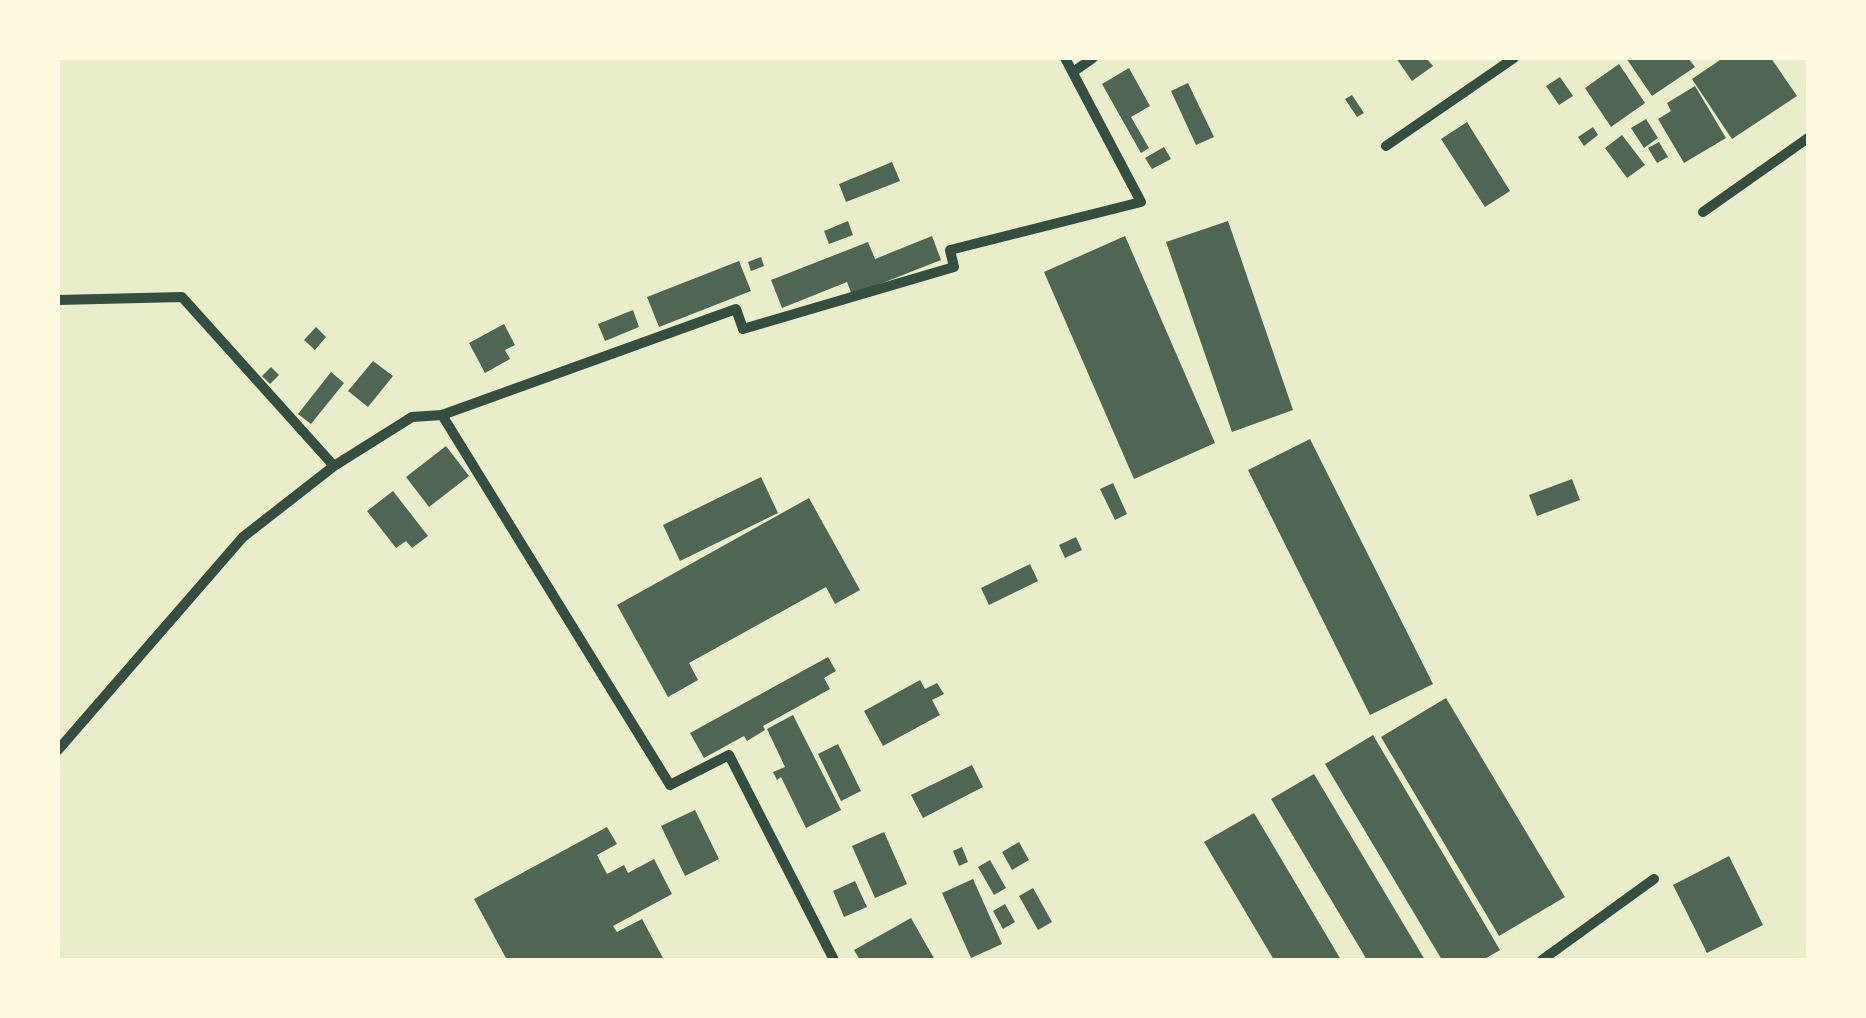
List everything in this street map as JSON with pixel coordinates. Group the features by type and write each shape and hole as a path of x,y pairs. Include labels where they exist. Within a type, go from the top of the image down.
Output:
{"street":[{"path":"58,750 243,537 334,466 412,417 442,415 736,309 743,329 954,267 950,250 1140,202 1066,58"},
{"path":"1073,72 1092,58"},
{"path":"1386,146 1514,58"},
{"path":"1703,212 1808,138"},
{"path":"58,300 182,298 334,466"},
{"path":"442,415 670,786 729,755 834,960"},
{"path":"1542,960 1654,879"}],"building":[{"path":"1396,58 1426,58 1433,66 1412,81"},
{"path":"1626,58 1688,58 1695,67 1652,96"},
{"path":"1723,58 1771,58 1797,96 1732,139 1692,79"},
{"path":"1619,64 1645,103 1611,127 1585,88"},
{"path":"1129,68 1150,106 1131,117 1149,148 1141,153 1102,84"},
{"path":"1560,77 1573,96 1559,105 1546,86"},
{"path":"1188,83 1214,137 1196,145 1171,91"},
{"path":"1695,86 1726,138 1684,163 1658,119 1671,111 1667,103"},
{"path":"1352,95 1364,113 1357,117 1345,99"},
{"path":"1646,119 1658,138 1644,148 1631,128"},
{"path":"1467,122 1510,191 1485,207 1441,139"},
{"path":"1593,127 1598,135 1584,146 1578,137"},
{"path":"1622,135 1645,165 1627,178 1605,148"},
{"path":"1659,142 1668,157 1657,163 1648,148"},
{"path":"1164,147 1171,159 1152,169 1145,158"},
{"path":"892,162 900,181 846,202 839,184"},
{"path":"848,221 853,235 829,244 824,231"},
{"path":"1228,221 1293,410 1232,432 1166,242"},
{"path":"932,236 941,260 852,295 847,282 782,308 771,280 868,242 875,259"},
{"path":"1125,236 1215,443 1134,479 1044,272"},
{"path":"761,257 764,266 751,271 748,262"},
{"path":"739,261 751,291 659,327 647,297"},
{"path":"633,310 639,327 605,341 598,324"},
{"path":"504,324 515,345 505,350 510,359 485,373 469,343"},
{"path":"316,327 326,337 315,350 304,340"},
{"path":"373,361 393,376 368,407 348,391"},
{"path":"271,367 279,375 270,384 262,376"},
{"path":"331,372 344,383 311,424 298,414"},
{"path":"1310,439 1433,684 1370,715 1248,470"},
{"path":"446,446 469,476 429,507 406,477"},
{"path":"761,477 778,513 680,561 663,525"},
{"path":"1572,479 1580,500 1537,516 1529,495"},
{"path":"1113,483 1127,514 1115,520 1100,489"},
{"path":"393,491 428,536 412,548 406,541 396,548 367,511"},
{"path":"809,498 860,590 835,604 826,587 689,663 698,680 668,697 617,605"},
{"path":"1076,537 1082,550 1065,558 1059,545"},
{"path":"1030,564 1038,581 989,605 981,588"},
{"path":"828,657 836,671 824,678 830,689 763,726 765,730 747,741 744,736 704,758 690,733"},
{"path":"920,680 925,689 937,683 944,694 932,700 940,715 883,746 864,711"},
{"path":"1446,698 1565,897 1499,936 1381,737"},
{"path":"793,715 841,810 806,828 781,777 777,780 773,772 785,767 767,729"},
{"path":"1373,735 1500,950 1483,960 1442,960 1325,764"},
{"path":"838,744 861,791 841,801 818,754"},
{"path":"972,765 983,787 923,818 911,795"},
{"path":"1314,774 1425,960 1367,960 1271,799"},
{"path":"695,810 719,859 685,876 661,826"},
{"path":"1254,813 1341,960 1274,960 1204,842"},
{"path":"607,827 617,844 597,855 607,874 624,865 628,873 654,859 672,894 613,926 617,932 642,919 664,960 507,960 474,899"},
{"path":"884,832 907,884 875,898 852,846"},
{"path":"1019,842 1029,860 1012,870 1002,852"},
{"path":"962,847 968,862 959,866 953,851"},
{"path":"1729,856 1763,925 1707,953 1673,885"},
{"path":"990,860 1006,888 994,895 978,867"},
{"path":"973,879 1002,944 971,958 942,893"},
{"path":"855,881 867,907 844,917 833,891"},
{"path":"1033,888 1052,922 1038,930 1019,896"},
{"path":"1005,904 1015,922 1003,929 993,911"},
{"path":"911,918 935,960 860,960 854,950"}]}
